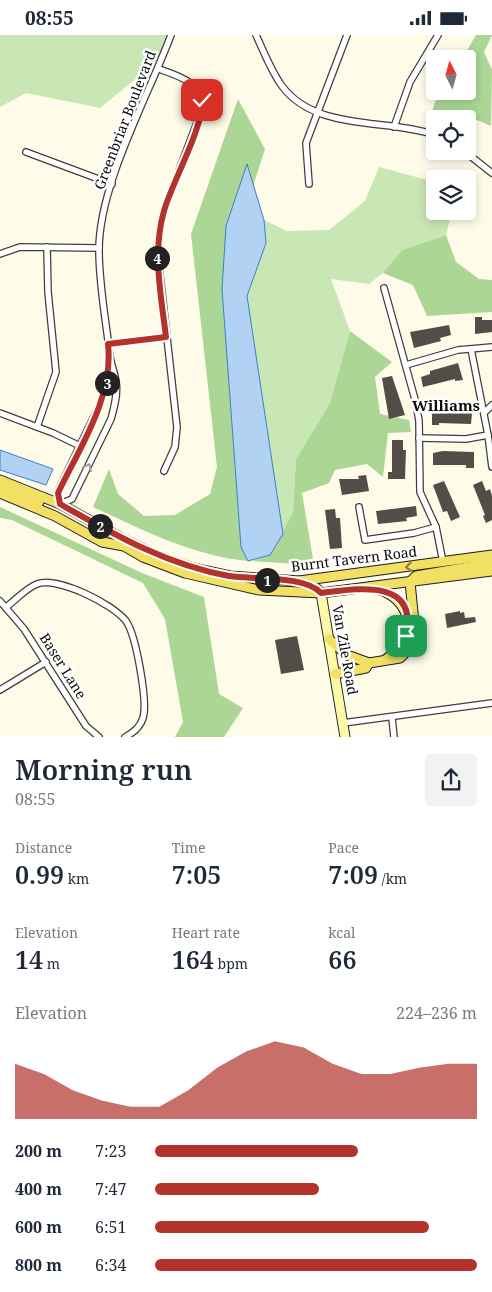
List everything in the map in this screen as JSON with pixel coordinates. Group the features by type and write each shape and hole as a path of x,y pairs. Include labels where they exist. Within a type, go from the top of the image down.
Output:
{"main road":[{"name":"Burnt Tavern Road","path":"0,480 60,504 160,557 193,568 230,576 300,581 492,555"},
{"path":"0,486 50,506 60,504 68,517 124,547"},
{"name":"Burnt Tavern Road","path":"0,493 55,517 102,542 124,547 143,557 185,573 228,585 280,593 321,593 492,571"},
{"path":"329,639 347,655 370,663 400,658 412,643 415,624 410,582 416,576 423,573 492,563"},
{"path":"368,588 385,591 395,597 407,616 406,636 401,647 384,660"},
{"path":"335,674 366,668 370,663"}],"street":[{"name":"Greenbriar Boulevard","path":"111,364 101,402 58,493 60,504 72,499 111,419 116,383 108,344 99,249 104,212 112,184 150,84 159,69 172,35"},
{"path":"256,35 281,85 300,104 335,117 426,133"},
{"path":"309,184 306,171 306,143 347,35"},
{"path":"394,127 410,83 438,35"},
{"path":"159,69 193,84 201,95 203,107 164,210 159,235 157,255 177,439 164,471"},
{"path":"26,152 112,184"},
{"path":"475,160 492,173"},
{"path":"0,254 20,247 99,249"},
{"path":"37,427 56,372 48,284 47,247"},
{"path":"384,288 416,403 420,492 436,527 443,562"},
{"path":"108,344 166,337"},
{"path":"406,365 471,349 492,347"},
{"path":"471,349 488,435 492,467"},
{"path":"484,413 492,405"},
{"path":"0,413 80,446"},
{"path":"419,438 466,439 488,435"},
{"path":"358,507 365,541 414,533 436,527"},
{"name":"Van Zile Road","path":"300,581 316,588 321,593 345,737"},
{"path":"6,607 35,585 48,582 62,584 111,607 120,614 130,627 133,639 144,710 140,725 125,737"},
{"name":"Baser Lane","path":"0,601 24,629 86,726 99,737"},
{"path":"0,690 46,662"},
{"path":"343,723 392,718 492,703"},
{"path":"392,718 394,737"}],"green space":[{"path":"0,35 173,35 154,83 138,77 100,108 26,93 0,107"},
{"path":"476,35 492,35 484,52 492,70 491,126 476,120 476,110 432,110 436,100 476,100 476,50 467,50"},
{"path":"238,99 265,149 253,186 247,165 222,289 241,547 248,561 208,554 188,548 93,507 109,469 118,494 144,516 175,515 210,494 217,467 191,234"},
{"path":"379,167 426,180 426,220 450,220 446,235 402,250 383,273 369,284 331,279 350,331 330,403 296,459 293,513 283,534 247,296 266,243 264,220 287,231 329,230 365,201"},
{"path":"446,235 456,262 479,279 492,280 492,312 427,316 413,285 383,273 402,250"},
{"path":"350,331 392,362 375,377 380,414 409,420 411,432 388,433 383,477 367,464 335,470 329,483 302,493 314,565 252,561 270,555 293,513 296,459 330,403"},
{"path":"0,507 142,573 204,597 219,694 243,708 224,737 175,737 183,722 165,619 143,583 12,520 0,518"}],"water":[{"path":"247,164 264,220 266,243 247,296 283,534 270,555 248,561 241,547 222,289 226,226"},
{"path":"0,450 53,469 46,485 0,470"}],"building":[{"path":"475,317 482,317 482,320 492,320 492,332 475,334"},
{"path":"449,325 451,335 440,338 441,341 414,348 410,332"},
{"path":"458,363 463,380 455,381 455,379 423,387 421,377 430,374 430,371"},
{"path":"392,376 405,415 389,419 382,378"},
{"path":"432,409 462,409 462,413 472,413 471,424 439,423 439,425 432,425"},
{"path":"392,440 403,440 403,450 406,450 405,479 388,479 388,472 392,472"},
{"path":"443,451 474,452 474,468 466,468 466,465 433,465 433,453"},
{"path":"366,475 369,491 342,495 339,479 359,479 358,476"},
{"path":"444,481 460,517 451,521 447,511 443,512 433,485"},
{"path":"482,481 486,491 490,489 492,496 492,520 486,523 483,516 485,515 473,485"},
{"path":"416,506 417,516 406,518 407,521 378,524 376,511"},
{"path":"335,509 336,518 340,518 342,548 330,549 325,510"},
{"path":"460,611 460,613 464,612 465,618 475,617 476,622 447,628 445,614"},
{"path":"297,636 304,670 281,674 275,640"}],"district":[{"name":"Williams","path":"446,406"}],"route":[{"path":"202,100 203,107 200,117 164,210 157,248 166,337 108,344 111,364 107,383 101,402 58,493 60,504 160,557 193,568 230,576 300,581 316,588 321,593 368,588 385,591 395,597 402,605 407,616 406,636"}]}
